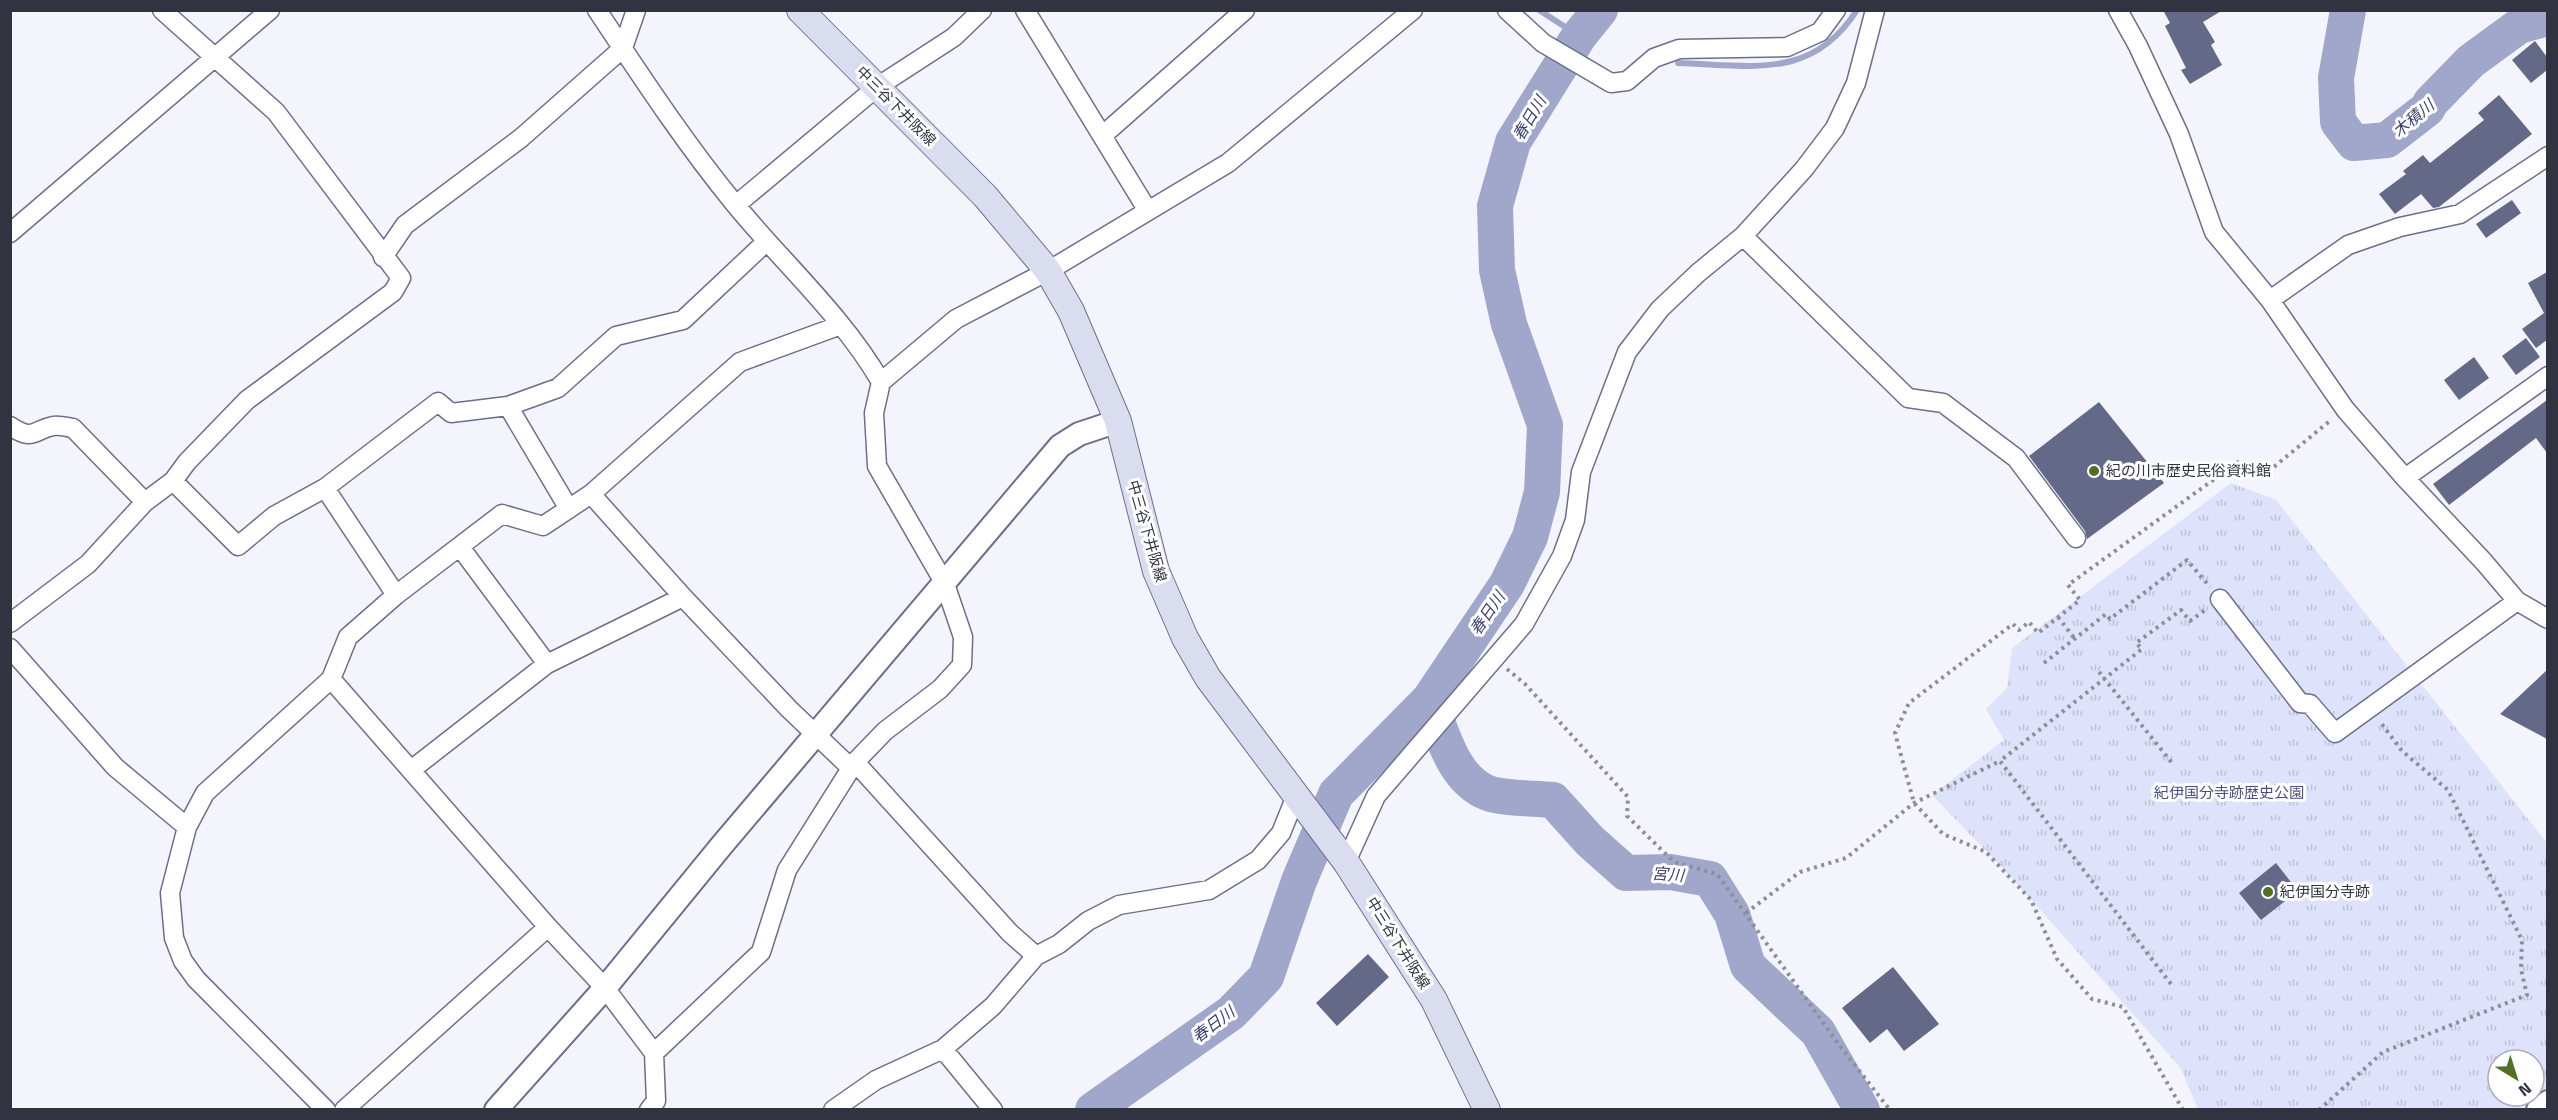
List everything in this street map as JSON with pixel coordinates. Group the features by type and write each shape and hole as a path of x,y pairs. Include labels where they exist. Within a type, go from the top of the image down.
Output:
{"main road":[{"name":"中三谷下井阪線","path":"800,10 985,196 1048,271 1071,310 1118,421 1156,571 1185,638 1208,678 1342,856 1434,1000 1486,1110"}],"street":[{"path":"10,623 88,564 145,502 173,481 187,462 248,400 393,292 401,278 276,112 162,10"},
{"path":"10,233 270,10"},
{"path":"597,10 686,143 736,205 841,325 865,355 881,382"},
{"path":"383,257 405,225 521,138 623,48 636,10"},
{"path":"736,205 877,87 954,37 982,10"},
{"path":"1025,10 1148,211"},
{"path":"1102,136 1245,10"},
{"path":"654,1053 761,952 787,870 853,765 885,731 940,689 962,665 963,637 945,584 877,466 874,413 881,382 956,318 1048,271 1228,163 1413,10"},
{"path":"1507,10 1543,43 1611,83 1628,81 1654,58 1679,48 1787,47 1820,32 1836,10"},
{"path":"1342,856 1376,796 1524,624 1562,556 1575,520 1581,472 1627,352 1660,309 1698,273 1743,236 1804,169 1835,128 1856,83 1875,10"},
{"path":"2118,10 2138,46 2179,134 2214,232 2270,300 2345,409 2404,478 2484,562 2517,601 2547,619"},
{"path":"2270,300 2348,245 2400,227 2460,214 2547,156"},
{"path":"1743,236 1908,398 1943,402 2016,458 2076,538"},
{"path":"173,481 238,546 274,516 324,488 438,402 452,413 508,406 558,387 616,336 683,320 767,241"},
{"path":"326,1110 196,979 183,961 174,938 170,892 187,827 205,792 331,679 348,637 396,595 502,514 543,526 591,494 740,362 841,325"},
{"path":"2404,478 2547,376"},
{"path":"508,406 569,509"},
{"path":"496,1110 605,988 1060,446 1079,434 1118,421"},
{"path":"10,426 19,432 36,435 52,426 73,428 145,502"},
{"path":"324,488 396,595"},
{"path":"591,494 683,597 789,709 853,765 1010,933 1036,956"},
{"path":"460,546 547,664"},
{"path":"411,770 547,664 683,597"},
{"path":"2220,599 2300,703 2310,704 2335,733 2517,601"},
{"path":"10,648 115,767 187,827"},
{"path":"331,679 548,927 605,988 654,1053 656,1101 649,1110"},
{"path":"833,1110 876,1080 943,1049 993,1006 1036,956 1059,944 1088,921 1119,905 1209,890 1258,860 1281,833 1298,799"},
{"path":"344,1110 548,927"},
{"path":"943,1049 993,1110"},
{"path":"2538,1110 2547,1102"}],"path":[{"path":"2183,1110 2124,1007 2092,999 2057,959 2031,900 1986,852 1942,834 1914,803 1895,732 1909,703 2013,624 2019,630 2029,622 2038,633 2080,600 2068,585 2123,544 2238,462 2264,475 2345,409"},
{"path":"1746,912 1800,872 1846,858 1914,803 2000,761 2142,649 2136,643 2181,610 2190,621 2220,599 2187,560 2110,619 2106,614 2044,663"},
{"path":"2058,617 2075,639"},
{"path":"1494,660 1525,684 1628,797 1627,816 1674,862 1717,874 1839,1045 1890,1110"},
{"path":"2099,672 2172,763"},
{"path":"2319,1110 2383,1052 2527,994 2521,969 2522,940 2448,790 2402,751 2369,708"},
{"path":"2000,761 2171,984"}],"green space":[{"name":"紀伊国分寺跡歴史公園","path":"2231,483 2276,500 2547,843 2547,1089 2546,1048 2486,1048 2486,1108 2518,1109 2198,1109 2180,1067 2010,876 1932,795 2004,740 1986,709 2007,688 2012,648"}],"building":[{"path":"2163,10 2223,10 2203,22 2215,42 2211,45 2222,65 2190,84 2181,70 2186,68 2165,26 2170,23"},
{"path":"2535,41 2547,57 2547,70 2531,83 2512,60"},
{"path":"2499,95 2532,134 2439,207 2433,208 2421,194 2395,214 2379,194 2406,174 2403,171 2423,155 2430,163 2484,120 2478,113"},
{"path":"2512,200 2521,213 2486,238 2476,224"},
{"path":"2547,272 2547,340 2536,348 2522,329 2544,313 2528,283"},
{"path":"2526,338 2540,357 2516,375 2502,356"},
{"path":"2474,357 2489,378 2459,400 2444,380"},
{"path":"2547,400 2547,453 2536,438 2449,505 2433,484"},
{"name":"紀の川市歴史民俗資料館","path":"2099,402 2164,483 2087,539 2085,531 2029,456"},
{"path":"2547,670 2547,739 2500,714"},
{"name":"紀伊国分寺跡","path":"2276,863 2298,891 2261,920 2239,893"},
{"path":"1368,954 1389,977 1337,1026 1316,1003"},
{"path":"1893,967 1939,1024 1904,1051 1887,1029 1870,1043 1842,1008"}],"waterway":[{"path":"1539,10 1579,36"},
{"name":"春日川","path":"1093,1110 1231,1013 1266,977 1299,881 1336,794 1429,700 1507,584 1530,537 1542,492 1545,425 1509,324 1497,270 1495,206 1513,142 1579,36 1600,10"},
{"path":"1678,63 1755,66 1778,64 1800,58 1820,49 1839,33 1857,10"},
{"name":"木積川","path":"2348,10 2336,78 2338,122 2354,143 2387,140 2427,109 2471,61 2519,26 2548,18"},
{"name":"宮川","path":"1429,700 1444,740 1457,766 1476,786 1488,793 1502,796 1553,800 1590,841 1626,873 1670,872 1710,879 1732,914 1748,966 1818,1032 1862,1110"}],"place":[{"name":"紀の川市歴史民俗資料館","path":"2094,471"},
{"name":"紀伊国分寺跡","path":"2268,892"}]}
